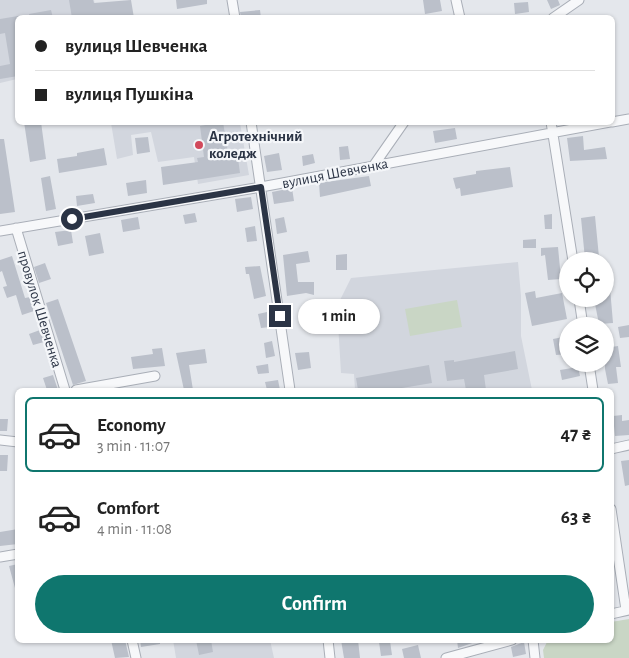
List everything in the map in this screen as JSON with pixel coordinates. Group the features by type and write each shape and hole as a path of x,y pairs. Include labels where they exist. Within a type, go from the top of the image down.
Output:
{"street":[{"path":"232,0 234,15"},
{"path":"456,0 459,15"},
{"path":"557,15 579,0"},
{"name":"вулиця Шевченка","path":"615,121 629,119"},
{"path":"251,125 290,388"},
{"path":"374,165 402,125"},
{"path":"552,125 572,252"},
{"name":"вулиця Шевченка","path":"0,231 261,187 595,125"},
{"name":"провулок Шевченка","path":"16,228 64,388"},
{"path":"591,372 594,388"},
{"path":"87,388 155,376"},
{"path":"0,440 15,442"},
{"path":"614,448 629,445"},
{"path":"614,528 627,610 614,613"},
{"path":"0,557 15,554"},
{"path":"133,643 136,658"},
{"path":"328,643 330,658"},
{"path":"446,658 501,643"},
{"path":"533,643 535,658"}],"shaded area":[{"path":"0,0 94,0 97,15 15,15 15,79 0,83"},
{"name":"Агротехнічний коледж","path":"111,125 240,125 249,175 198,184 194,157 158,162 151,132 131,135 133,155 117,159"},
{"path":"518,262 521,296 521,336 532,388 355,388 354,374 341,373 337,306 351,278"},
{"path":"174,643 271,643 274,658 176,658"}],"green space":[{"path":"457,300 462,327 410,336 405,309"},
{"path":"629,619 629,658 544,658 543,650 546,643 614,643 614,622"}],"building":[{"path":"69,0 93,0 94,3 131,0 134,15 72,15"},
{"path":"176,0 207,0 207,4 177,9"},
{"path":"423,0 440,0 442,11 425,14"},
{"path":"547,0 558,0 560,5 551,9"},
{"path":"528,2 529,12 515,14 514,3"},
{"path":"51,10 52,15 29,15"},
{"path":"260,10 261,15 240,15 240,12"},
{"path":"15,16 15,76 0,79 0,66 10,64 5,33 0,34 0,19"},
{"path":"24,125 41,125 46,159 30,162"},
{"path":"223,125 228,153 237,151 240,173 163,185 161,167 198,162 197,158 204,157 200,126"},
{"path":"455,128 457,139 435,143 433,131"},
{"path":"583,136 584,150 605,147 607,159 570,161 567,138"},
{"path":"148,137 150,152 137,154 135,138"},
{"path":"0,139 4,139 15,212 0,214"},
{"path":"348,146 350,159 340,160 339,147"},
{"path":"104,148 107,165 59,173 57,159 77,156 77,153"},
{"path":"279,153 282,170 267,172 264,156"},
{"path":"313,154 315,163 303,166 302,156"},
{"path":"510,167 513,187 461,196 460,188 456,189 453,178 476,174 476,171"},
{"path":"50,176 56,209 46,211 41,178"},
{"path":"369,176 371,186 320,197 319,183"},
{"path":"146,180 147,193 128,196 126,183"},
{"path":"292,188 294,201 274,204 272,192"},
{"path":"93,194 95,203 77,206 76,196"},
{"path":"251,197 253,209 237,212 235,199"},
{"path":"195,213 197,222 185,224 183,215"},
{"path":"552,214 552,229 545,229 544,215"},
{"path":"595,216 599,252 584,252 581,218"},
{"path":"138,217 140,229 123,232 121,220"},
{"path":"284,217 287,232 277,234 275,219"},
{"path":"255,226 257,241 247,242 245,228"},
{"path":"71,230 73,243 58,246 55,232"},
{"path":"100,233 104,253 89,256 85,236"},
{"path":"536,239 536,248 523,248 523,240"},
{"path":"558,247 559,279 548,280 545,255 541,256 541,248"},
{"path":"308,251 310,262 296,264 298,282 314,282 314,295 306,293 287,296 283,255"},
{"path":"347,254 347,270 336,270 336,255"},
{"path":"12,256 25,298 30,297 34,311 22,315 16,295 7,298 3,287 7,286 2,271 0,272 0,260"},
{"path":"45,263 51,279 39,283 34,267"},
{"path":"260,266 266,296 254,299 249,274 246,274 245,267"},
{"path":"535,291 536,298 559,294 559,307 565,307 567,317 559,317 559,321 532,326 525,293"},
{"path":"58,299 86,381 73,385 46,303"},
{"path":"596,307 612,307 612,317 598,317"},
{"path":"267,312 270,327 261,328 258,314"},
{"path":"629,325 629,337 620,338 618,327"},
{"path":"40,330 44,342 33,345 29,334"},
{"path":"559,338 559,355 556,355 553,339"},
{"path":"272,341 275,356 266,358 264,343"},
{"path":"618,346 621,367 616,367 618,383 608,384 606,372 614,372 614,347"},
{"path":"162,348 165,366 133,369 131,357 153,354 152,349"},
{"path":"205,349 207,363 189,365 193,388 184,388 176,353"},
{"path":"515,351 518,369 484,375 486,388 466,388 464,379 447,381 444,361 454,360 454,362"},
{"path":"309,352 311,368 298,370 295,353"},
{"path":"268,364 269,373 258,374 256,366"},
{"path":"429,365 432,383 402,388 358,388 356,378"},
{"path":"560,372 579,372 580,376 562,380"},
{"path":"53,375 57,388 46,388 43,378"},
{"path":"278,380 280,388 266,388 265,382"},
{"path":"622,415 622,421 629,420 629,435 615,436 614,416"},
{"path":"0,419 8,419 7,431 0,431"},
{"path":"0,455 8,455 7,471 0,471"},
{"path":"629,460 629,485 625,486 621,461"},
{"path":"15,530 15,544 0,546 0,532"},
{"path":"15,565 15,588 9,566"},
{"path":"112,643 126,643 129,657 115,658"},
{"path":"140,643 160,643 160,644 141,647"},
{"path":"197,643 212,643 213,652 199,655"},
{"path":"342,643 358,643 360,658 344,658"},
{"path":"379,643 390,643 392,655 381,656"},
{"path":"457,643 472,643 458,648"},
{"path":"524,643 526,654 513,657 511,647"},
{"path":"418,645 421,658 404,658 402,649"}],"place":[{"name":"Агротехнічний коледж","path":"199,145"}],"route":[{"path":"72,219 261,187 280,316"}]}
